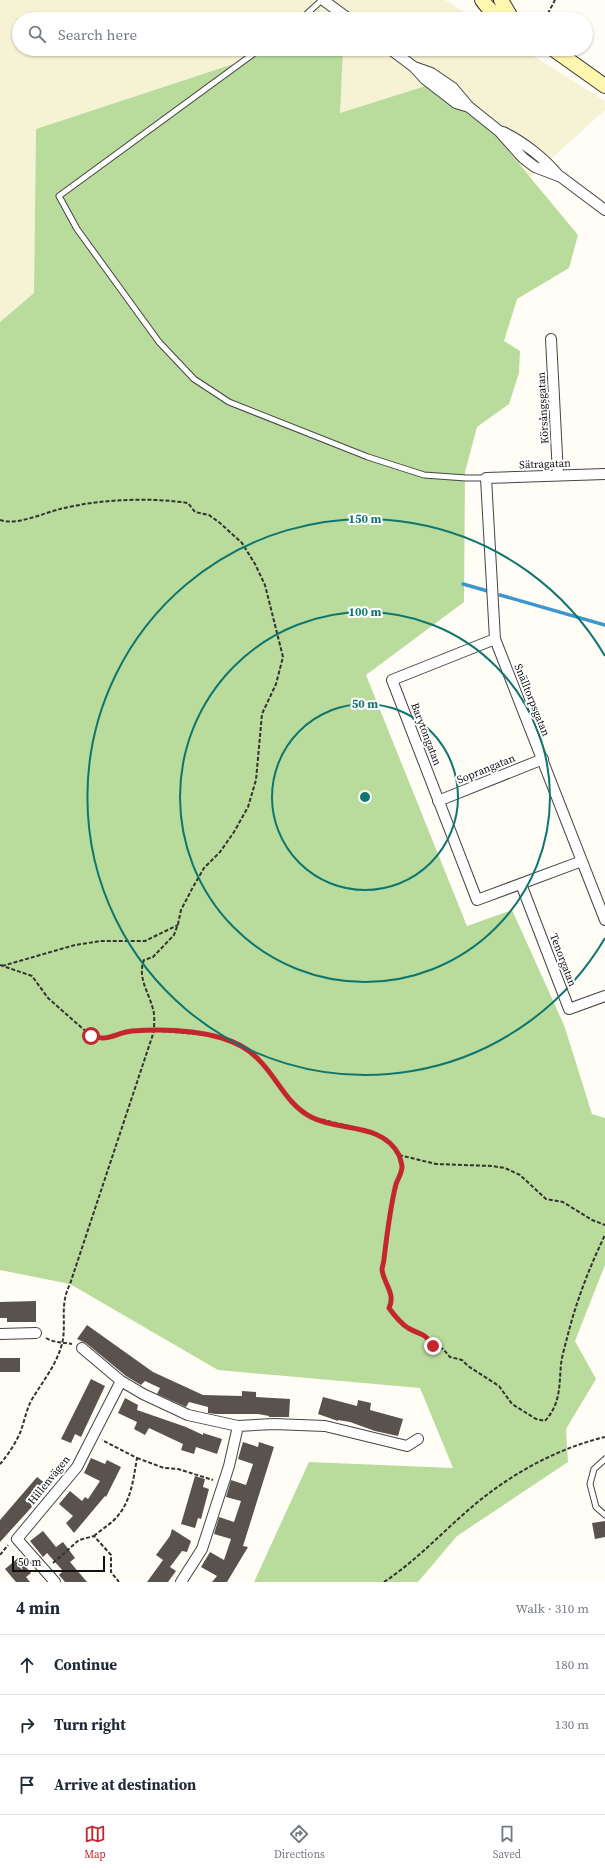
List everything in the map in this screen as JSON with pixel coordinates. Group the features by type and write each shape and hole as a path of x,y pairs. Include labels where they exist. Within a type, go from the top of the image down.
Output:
{"main road":[{"path":"482,0 493,12"},
{"path":"501,0 507,12"},
{"path":"563,56 605,86"}],"street":[{"path":"322,0 339,12"},
{"path":"399,56 414,67 431,73 449,85 469,108 500,131 513,137 550,165 561,178 605,210"},
{"name":"Körsångsgatan","path":"551,339 558,475"},
{"name":"Sätragatan","path":"486,478 605,474"},
{"name":"Snälltorpsgatan","path":"486,478 495,639 605,920"},
{"name":"Barytongatan","path":"495,639 392,680 477,900 521,884"},
{"name":"Soprangatan","path":"438,801 542,759"},
{"path":"521,884 582,861"},
{"name":"Tenorgatan","path":"521,884 569,1009 605,996"},
{"path":"0,1334 36,1333"},
{"path":"82,1348 122,1381 143,1394 188,1415 238,1426 274,1424 325,1426 407,1446 418,1439"},
{"name":"Hillenvägen","path":"55,1582 17,1539 77,1467 122,1381"},
{"path":"181,1582 202,1549 223,1483 238,1426"}],"lane":[{"path":"309,12 322,0"},
{"path":"250,56 59,196 77,229 159,342 194,379 229,402 368,457 424,475 486,478"},
{"path":"605,1459 594,1469 590,1484 596,1507 605,1515"}],"path":[{"path":"549,12 555,0"},
{"path":"0,520 5,522 21,520 61,508 108,502 151,500 188,503 195,512 209,515 242,543 255,564 265,585 282,657 276,684 262,714 256,780 248,807 220,852 204,868 181,910 174,935 153,958 144,960 142,965 142,976 154,1010 154,1030 64,1300 62,1342 58,1356 51,1371 30,1403 20,1433 0,1464"},
{"path":"1,966 75,945 101,941 145,941 178,924"},
{"path":"1,966 32,976 48,998 91,1036 101,1039 111,1038 125,1032 154,1030 207,1035 223,1039 244,1048 258,1059 295,1105 311,1117 353,1127 387,1139 399,1155 402,1168 393,1199 382,1270 391,1294 391,1303 389,1308 396,1318 408,1328 426,1336 433,1346 443,1349 450,1356 462,1360 468,1366 499,1386 512,1404 536,1419 545,1421 551,1414 559,1396 562,1378 561,1364 576,1305 605,1235"},
{"path":"399,1155 436,1164 492,1166 505,1168 520,1176 546,1199 563,1202 592,1220 605,1225"},
{"path":"36,1333 52,1342 62,1342 82,1348"},
{"path":"93,1435 137,1458 164,1468 178,1469 223,1483"},
{"path":"384,1582 488,1494 526,1468 572,1447 605,1437"},
{"path":"44,1570 79,1540 94,1536 114,1520 124,1506 132,1490 137,1458"},
{"path":"94,1536 111,1556 111,1572 118,1582"}],"shaded area":[{"path":"0,0 445,0 464,12 12,12 12,56 258,56 36,129 34,293 0,322"},
{"path":"343,56 533,56 605,101 605,110 530,178 485,123 339,113"}],"green space":[{"path":"258,56 343,56 340,113 432,84 485,123 578,235 569,268 517,299 504,341 520,351 519,373 509,404 477,427 465,472 464,602 366,675 467,926 512,910 564,1025 592,1114 605,1118 605,1265 575,1341 596,1379 566,1429 568,1462 457,1536 418,1582 254,1582 309,1462 453,1468 420,1388 218,1370 70,1284 0,1270 0,322 34,293 36,129"}],"building":[{"path":"36,1301 36,1322 7,1322 7,1318 0,1318 0,1302"},
{"path":"87,1325 153,1372 203,1395 242,1396 242,1391 256,1392 256,1397 290,1399 289,1417 269,1417 258,1414 208,1413 208,1407 189,1402 186,1407 157,1394 160,1388 145,1381 141,1385 126,1376 86,1343 77,1339"},
{"path":"0,1358 20,1358 20,1372 0,1372"},
{"path":"91,1379 105,1386 81,1437 75,1434 71,1443 61,1439"},
{"path":"323,1397 357,1406 358,1400 371,1403 370,1410 403,1419 398,1436 375,1431 350,1422 338,1421 318,1414"},
{"path":"125,1398 138,1405 137,1410 186,1427 203,1435 203,1433 222,1439 217,1454 196,1447 194,1454 181,1450 183,1444 149,1428 145,1435 134,1429 137,1422 118,1413"},
{"path":"243,1442 258,1447 259,1442 274,1447 243,1546 248,1547 227,1582 212,1582 217,1576 201,1567 210,1552 224,1560 231,1539 214,1534 219,1517 234,1522 241,1501 226,1497 231,1480 246,1485 253,1464 238,1459"},
{"path":"91,1458 105,1464 107,1460 121,1467 106,1497 105,1496 74,1533 66,1523 73,1516 59,1504 70,1491 82,1501 85,1497 88,1499 100,1481 84,1473"},
{"path":"195,1476 205,1479 203,1487 209,1489 201,1519 198,1518 195,1528 181,1524"},
{"path":"37,1477 50,1487 0,1542 0,1520"},
{"path":"605,1521 605,1537 595,1539 592,1523"},
{"path":"172,1529 191,1541 187,1552 182,1551 170,1567 176,1571 168,1582 147,1582 163,1560 156,1555 170,1536"},
{"path":"43,1531 56,1547 63,1542 75,1558 70,1562 87,1582 65,1582 59,1575 63,1571 47,1553 43,1557 30,1541"},
{"path":"18,1558 31,1573 26,1577 30,1582 16,1582 5,1569"}],"waterway":[{"path":"463,584 491,592"},
{"path":"500,595 605,625"}],"route":[{"path":"91,1036 101,1039 111,1038 125,1032 148,1030 207,1035 223,1039 244,1048 258,1059 282,1091 295,1105 311,1117 333,1124 353,1127 387,1139 399,1155 402,1168 393,1199 382,1270 391,1294 391,1303 389,1308 396,1318 408,1328 426,1336 433,1346"}]}
